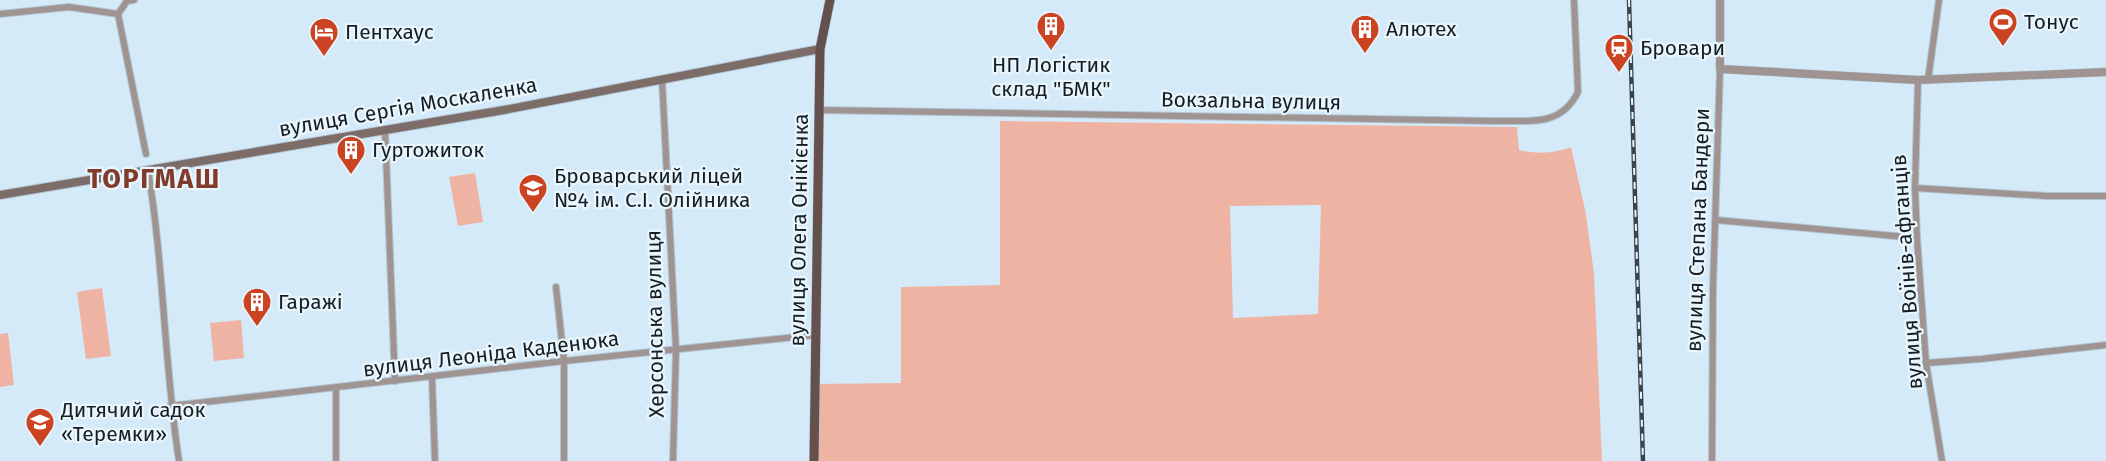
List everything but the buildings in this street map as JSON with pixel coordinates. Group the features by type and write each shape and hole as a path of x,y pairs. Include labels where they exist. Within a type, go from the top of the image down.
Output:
{"main road":[{"name":"вулиця Олега Онікієнка","path":"814,461 820,49 830,0"},
{"name":"вулиця Сергія Москаленка","path":"0,195 504,110 820,49"}],"street":[{"path":"134,0 127,1 118,14 146,154"},
{"name":"Вокзальна вулиця","path":"819,110 1494,121 1551,119 1572,104 1578,92 1574,0"},
{"name":"вулиця Степана Бандери","path":"1713,461 1712,345 1720,0"},
{"path":"1928,80 1939,0"},
{"path":"0,14 69,7 118,14"},
{"path":"1720,69 1918,80 2106,72"},
{"name":"Херсонська вулиця","path":"662,79 676,350 673,461"},
{"name":"вулиця Воїнів-афганців","path":"1918,80 1915,188 1917,238 1926,363 1942,461"},
{"path":"385,130 394,381"},
{"path":"148,170 156,232 170,406 178,461"},
{"path":"1915,188 2047,196 2106,196"},
{"path":"1716,220 1917,238"},
{"path":"556,287 564,361 564,461"},
{"name":"вулиця Леоніда Каденюка","path":"170,406 815,335"},
{"path":"1926,363 2106,345"},
{"path":"432,377 435,461"},
{"path":"336,388 336,461"}],"shaded area":[{"path":"1000,121 1517,127 1519,150 1545,153 1571,147 1586,214 1594,274 1602,461 814,461 815,384 901,383 901,287 1000,285","holes":["1321,205 1318,314 1233,318 1230,206"]},
{"path":"475,173 483,222 458,226 449,177"},
{"path":"102,288 111,356 86,359 77,292"},
{"path":"241,320 244,358 214,361 210,323"},
{"path":"8,333 14,385 0,387 0,334"}],"railway":[{"path":"1629,0 1643,461"}],"place":[{"name":"Тонус","path":"2003,48"},
{"name":"НП Логістик склад \"БМК\"","path":"1051,52"},
{"name":"Алютех","path":"1365,54"},
{"name":"Пентхаус","path":"324,58"},
{"name":"Бровари","path":"1619,74"},
{"name":"Гуртожиток","path":"351,176"},
{"name":"Броварський ліцей №4 ім. С.І. Олійника","path":"533,214"},
{"name":"Гаражі","path":"257,328"},
{"name":"Дитячий садок «Теремки»","path":"40,448"}],"district":[{"name":"ТОРГМАШ","path":"154,179"}]}
